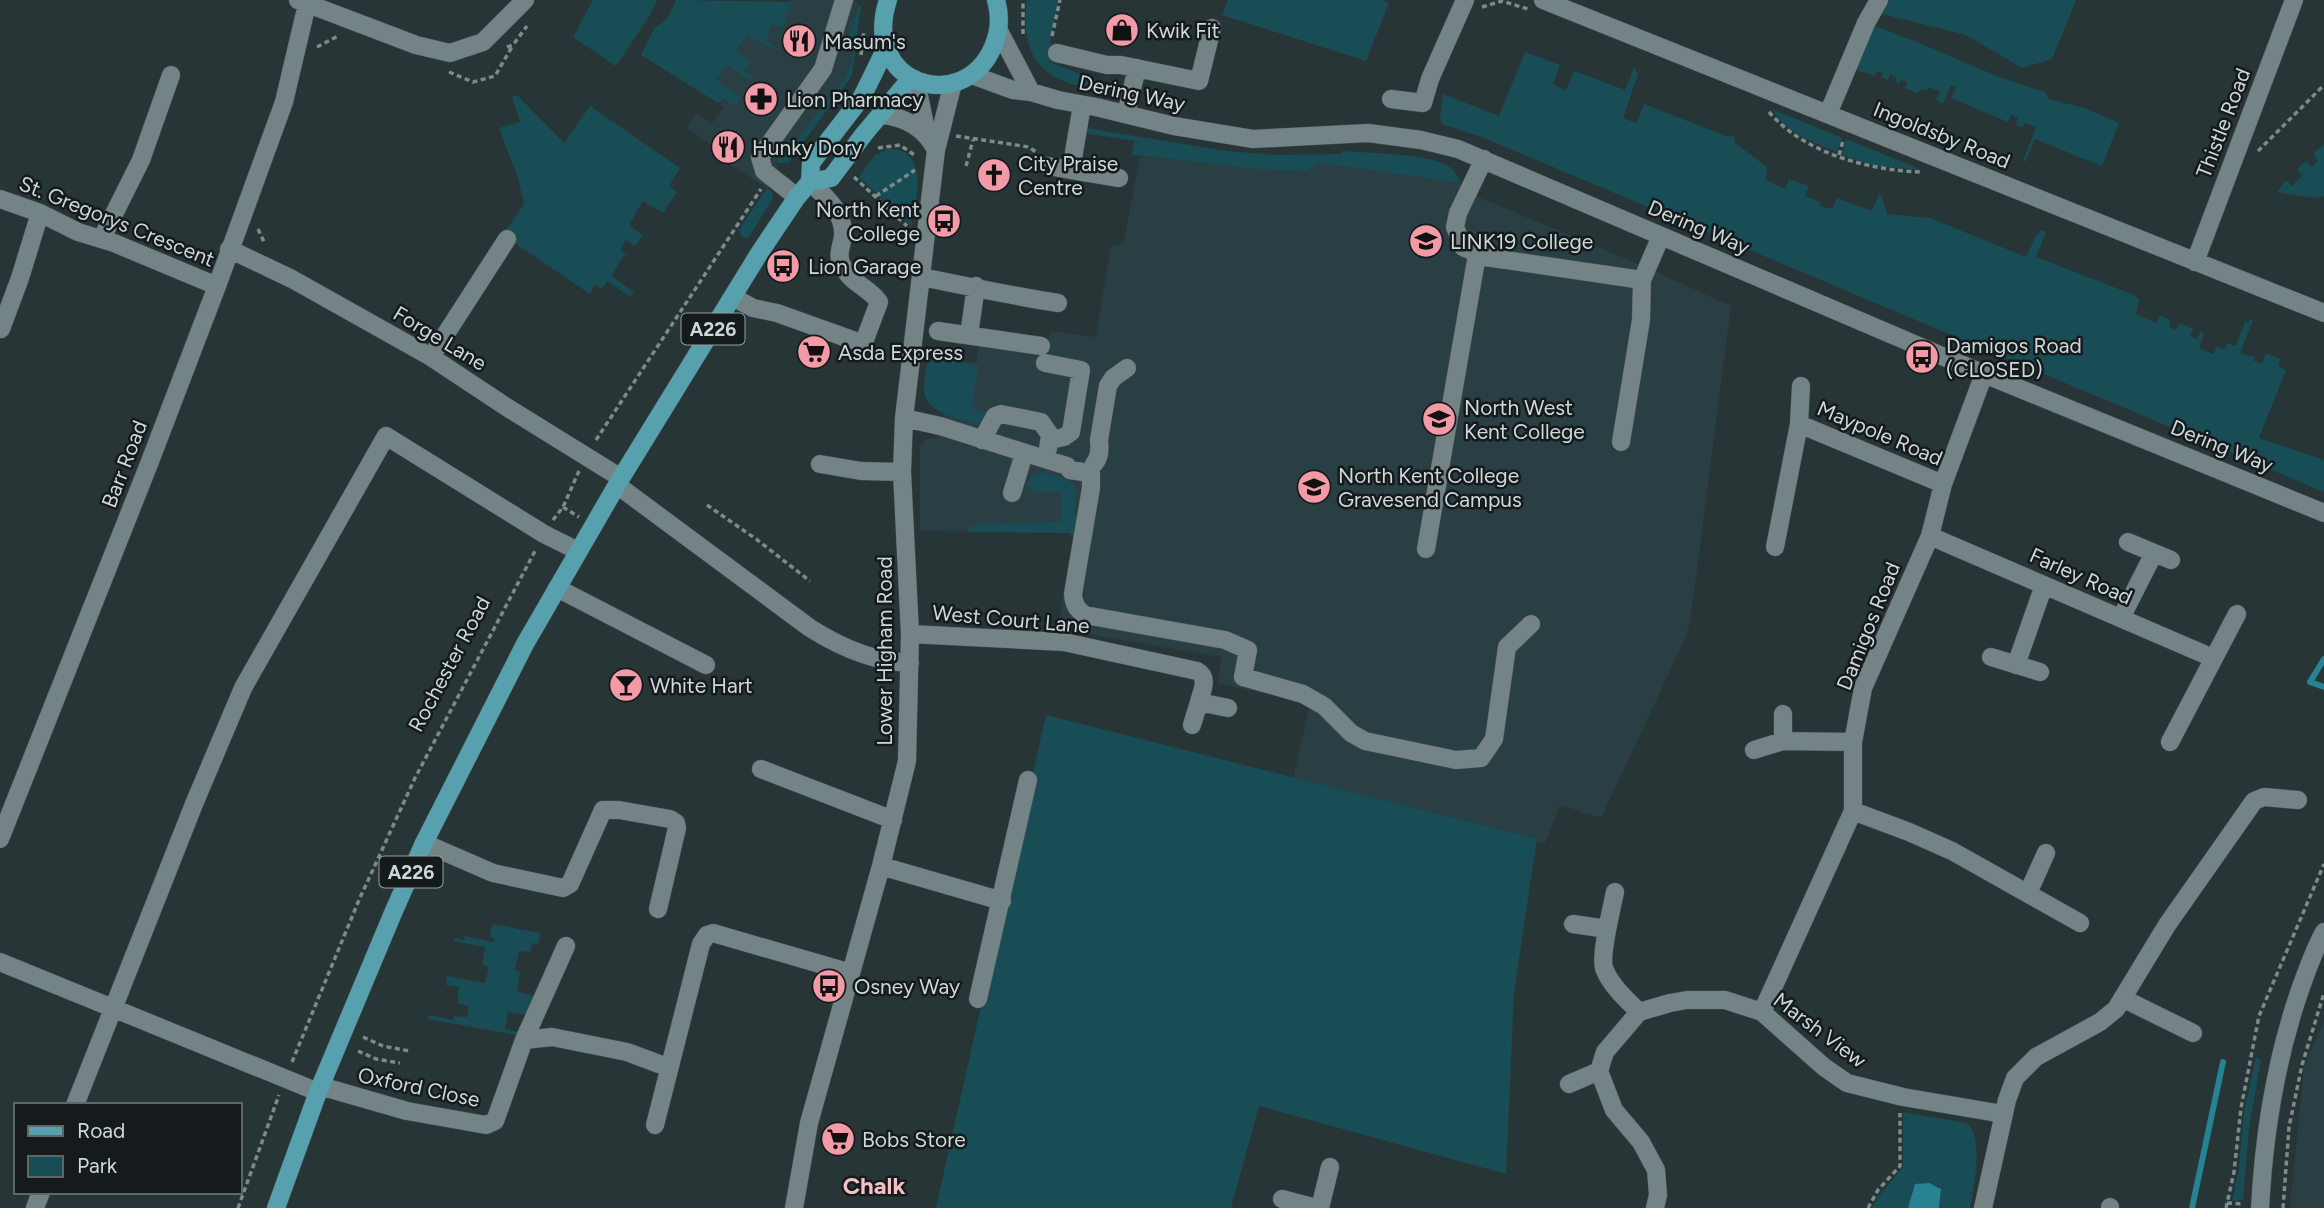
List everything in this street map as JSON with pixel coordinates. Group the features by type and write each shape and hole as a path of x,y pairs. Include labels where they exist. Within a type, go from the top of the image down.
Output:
{"main road":[{"name":"A226","path":"276,1208 319,1089 358,993 425,843 525,645 619,481 733,297 797,197 810,182 811,163 862,97 886,50 884,16 888,0"},
{"path":"886,50 894,64 913,80 953,83 971,75 990,54 999,31 997,1"},
{"name":"A226","path":"810,182 831,178 880,114 913,80"}],"street":[{"path":"304,1 416,45 450,53 483,42 525,0"},
{"path":"797,197 769,176 761,166 761,155 823,69 830,55 844,0"},
{"path":"1828,114 1866,23 1879,0"},
{"name":"Thistle Road","path":"2195,262 2294,0"},
{"name":"Barr Road","path":"0,839 144,477 284,102 304,1"},
{"path":"1391,99 1423,103 1430,79 1471,5"},
{"name":"Ingoldsby Road","path":"1541,7 1828,114 2324,313"},
{"path":"1057,53 1107,65 1199,80 1212,28"},
{"path":"999,31 1031,92"},
{"path":"1126,114 1137,68"},
{"path":"102,238 141,160 172,75"},
{"name":"Dering Way","path":"971,75 1013,90 1174,126 1252,139 1368,133 1449,146 1984,374 2324,513"},
{"name":"Lower Higham Road","path":"913,80 931,142"},
{"name":"Lower Higham Road","path":"794,1208 809,1124 881,866 907,761 909,634 902,472 904,418 921,277 931,142 953,83"},
{"path":"1071,170 1082,105"},
{"path":"880,114 906,121 931,142"},
{"path":"1484,159 1458,213 1455,227 1463,247 1477,255 1642,280"},
{"path":"1048,166 1119,178"},
{"path":"733,297 753,308 777,313 864,342 879,302 854,282 842,266 839,258 842,225 832,203 810,182"},
{"name":"St. Gregorys Crescent","path":"0,199 217,286"},
{"path":"1,329 40,213"},
{"path":"1621,442 1641,320 1642,280 1661,236"},
{"path":"432,357 507,239"},
{"name":"Forge Lane","path":"229,248 292,279 432,357 586,456 810,628 856,652 909,663"},
{"path":"1426,549 1477,255"},
{"path":"921,277 976,286 997,294 1058,303"},
{"path":"969,335 976,286"},
{"path":"938,331 969,335 1043,354 1081,369 1072,432 1063,438 1051,440"},
{"path":"1084,465 1099,440 1108,386 1113,378 1127,368"},
{"name":"Damigos Road","path":"1762,1012 1853,811 1853,742 1863,688 1930,536 1943,484 1984,374"},
{"name":"Maypole Road","path":"1775,547 1799,424 1801,386"},
{"path":"982,440 988,425 999,414 1041,422 1051,440 1045,460"},
{"path":"904,418 922,420 1045,460 1084,465"},
{"name":"Maypole Road","path":"1799,424 1943,484"},
{"path":"76,1103 194,804 243,688 386,436 544,534 578,551"},
{"path":"1012,492 1024,454"},
{"path":"820,464 861,471 902,472"},
{"path":"1084,465 1091,488 1073,594 1079,611 1085,615 1226,640 1248,650 1243,677 1304,694 1324,706 1351,733 1365,741 1455,760 1481,758 1494,739 1507,647 1531,624"},
{"name":"Farley Road","path":"1930,536 2213,658"},
{"path":"2128,542 2171,560"},
{"path":"2120,618 2154,553"},
{"path":"2016,665 2044,585"},
{"path":"557,588 706,665"},
{"path":"2170,741 2238,614"},
{"name":"West Court Lane","path":"909,634 1063,642 1197,671 1205,678 1192,725"},
{"path":"1991,656 2040,673"},
{"path":"1199,702 1228,708"},
{"path":"1783,714 1783,741"},
{"path":"1754,750 1783,741 1853,742"},
{"path":"761,768 893,820"},
{"path":"978,999 1028,780"},
{"path":"1983,1208 2012,1083 2026,1065 2048,1049 2100,1022 2116,1009 2167,925 2254,801 2264,797 2298,800"},
{"path":"425,843 493,873 564,888 570,884 603,810 619,810 670,819 676,823 677,828 658,909"},
{"path":"1853,811 1935,843 2080,923"},
{"path":"2028,894 2046,853"},
{"path":"881,866 1002,901"},
{"path":"1615,892 1607,929 1604,967 1623,998 1639,1012 1605,1052 1600,1071 1614,1111 1642,1142 1656,1170 1658,1195 1655,1208"},
{"path":"1573,923 1607,929"},
{"path":"2260,1208 2262,1170 2274,1087 2294,1006 2316,946 2324,932"},
{"path":"655,1125 701,944 707,935 713,933 850,973"},
{"path":"524,1040 566,946"},
{"path":"0,962 284,1080 319,1089"},
{"path":"2123,999 2193,1033"},
{"name":"Marsh View","path":"1639,1012 1687,1000 1725,1000 1762,1012 1824,1067 1854,1086 2003,1114"},
{"path":"524,1040 552,1037 627,1052 659,1064"},
{"name":"Oxford Close","path":"319,1089 416,1113 492,1124 524,1040"},
{"path":"1569,1084 1600,1071"},
{"path":"1282,1199 1318,1208 1330,1167"}],"path":[{"path":"1057,53 1057,44 1051,40 1060,0"},
{"path":"1471,5 1502,1 1541,7"},
{"path":"860,58 865,23"},
{"path":"455,67 447,68 451,73 473,82 494,77 528,25"},
{"path":"313,52 322,43 343,36"},
{"path":"501,51 513,45"},
{"path":"2252,154 2280,131 2324,85"},
{"path":"1767,105 1766,108 1784,126 1807,141 1839,155 1876,168 1927,171 1915,164"},
{"path":"954,136 1029,147 1035,152 1048,155 1048,166"},
{"path":"1839,155 1845,136"},
{"path":"966,166 973,139"},
{"path":"873,151 887,145 900,145 918,160"},
{"path":"968,158 974,159"},
{"path":"852,176 859,168"},
{"path":"876,196 921,168"},
{"path":"847,173 863,183 913,229"},
{"name":"Rochester Road","path":"238,1208 284,1080 324,980 415,778 544,534 563,507 586,456 769,176"},
{"path":"258,223 260,239 271,249"},
{"path":"591,437 598,437"},
{"path":"707,505 756,539 810,582"},
{"path":"563,507 580,518"},
{"path":"2225,1208 2234,1172 2241,1108 2259,1016 2324,866"},
{"path":"2283,1208 2289,1127 2302,1065 2324,993"},
{"path":"363,1037 382,1045 409,1051"},
{"path":"358,1051 376,1059 400,1063"},
{"path":"1868,1208 1878,1190 1900,1166 1900,1109 1906,1110"}],"shaded area":[{"path":"786,0 856,0 859,6 847,40 854,46 850,68 787,153 777,155 778,172 767,188 728,163 730,159 687,128 697,113 712,123 724,107 720,104 724,99 732,105 716,80 726,65 750,80 736,53 747,35 775,50 777,48 767,41 771,25 783,28 792,1"},
{"name":"North Kent College Gravesend Campus","path":"1140,156 1287,170 1306,170 1320,163 1460,183 1466,192 1731,306 1690,623 1601,818 1560,805 1545,843 1290,793 1310,704 1218,683 1221,657 1091,635 1059,624 1071,533 920,531 920,447 926,439 936,438 944,414 931,404 924,394 928,357 976,363 979,346 1046,355 1051,331 1096,337 1111,245 1123,245"},
{"path":"2324,1020 2324,1208 2290,1208 2304,1067"},
{"path":"1929,1183 1941,1189 1939,1208 1908,1208 1915,1184"}],"green space":[{"path":"593,0 657,0 616,66 573,37"},
{"path":"676,0 792,2 783,28 771,25 767,41 777,48 776,51 747,35 736,52 750,61 744,71 752,77 750,80 726,65 716,80 742,98 737,105 734,103 733,106 724,99 718,103 641,55 654,29 667,19"},
{"path":"1027,0 1059,0 1050,42 1055,45 1058,64 1041,59 1123,90 1122,94 1080,86 1048,72 1036,60 1029,45 1026,25"},
{"path":"1228,0 1383,0 1389,3 1366,61 1222,15"},
{"path":"1890,0 2076,0 2052,59 2022,68 1966,35 1882,14"},
{"path":"861,5 852,76 788,163 778,163 777,155 787,152 843,80 850,67 854,46 847,40"},
{"path":"1874,26 2002,78 2045,92 2049,99 2084,108 2119,123 2102,166 2035,139 2025,162 2023,161 2036,127 2025,123 2023,128 2016,125 2018,118 2011,115 2008,122 1951,98 1956,87 1951,85 1943,103 1936,100 1940,92 1929,87 1927,91 1920,89 1918,93 1905,88 1907,82 1901,80 1899,84 1895,83 1897,77 1890,74 1888,80 1881,77 1883,73 1877,71 1875,76 1856,70"},
{"path":"1525,52 1560,65 1553,84 1566,90 1574,71 1625,90 1634,67 1638,74 1623,118 1636,123 1644,104 1728,137 1733,135 1735,143 1767,167 1766,180 1785,189 1789,179 1809,186 1805,196 1830,209 1837,198 1872,211 1879,194 1887,214 1930,218 2026,257 2040,230 2046,232 2036,257 2134,295 2139,299 2136,314 2156,323 2160,315 2171,320 2169,327 2176,330 2179,323 2193,329 2190,336 2197,339 2200,332 2204,334 2199,348 2213,354 2217,347 2224,350 2227,343 2236,346 2245,322 2253,320 2240,353 2255,357 2254,361 2262,364 2266,353 2281,359 2278,366 2286,370 2259,438 2324,460 2324,492 1484,138 1442,124 1440,119 1443,94 1499,116"},
{"path":"517,95 564,143 590,106 680,168 669,186 677,192 663,213 643,201 630,223 631,227 643,235 635,246 626,240 620,249 628,256 624,255 611,276 634,292 631,297 607,281 602,289 595,285 590,294 503,235 524,204 518,178 499,128 520,122 512,97"},
{"path":"1771,109 1842,138 1837,152 1792,130"},
{"path":"1086,128 1227,151 1274,155 1341,154 1342,151 1430,159 1451,168 1463,187 1460,183 1320,163 1305,171 1259,169 1132,155 1134,141 1084,133"},
{"path":"1846,139 1922,170 1876,166 1844,156 1842,154"},
{"path":"2324,144 2324,196 2315,198 2277,192 2286,180 2292,186 2302,176 2297,169 2306,161 2312,167 2318,161 2313,154"},
{"path":"888,149 901,151 910,157 915,166 917,190 911,226 859,177 875,155"},
{"path":"767,188 773,193 772,200 748,238 742,237 739,230"},
{"path":"928,357 978,365 972,409 986,412 979,425 946,414 926,399 924,387"},
{"path":"1041,472 1066,479 1075,488 1074,514 1079,515 1075,536 1070,533 969,532 969,525 1061,522 1061,492 1034,492 1033,487 1027,487 1031,476"},
{"path":"1046,715 1537,839 1514,992 1506,1174 1259,1106 1231,1208 936,1208"},
{"path":"492,924 541,933 538,944 532,943 530,952 519,951 515,970 520,972 517,992 534,996 531,1016 508,1012 505,1029 518,1032 517,1035 428,1019 429,1015 453,1020 454,1016 467,1017 469,1006 457,1003 459,987 446,985 447,976 485,983 489,966 482,965 485,947 454,941 454,938 464,940 465,936 494,942 494,938 490,937"},
{"path":"2256,1057 2261,1060 2249,1128 2243,1200 2232,1201 2239,1168 2244,1111"},
{"path":"1903,1112 1967,1123 1972,1130 1976,1163 1970,1208 1939,1208 1940,1187 1924,1183 1915,1186 1908,1208 1872,1208 1903,1167"}],"waterway":[{"path":"2324,659 2310,682 2324,687"},
{"path":"2192,1208 2223,1062"}],"place":[{"name":"Kwik Fit","path":"1122,30"},
{"name":"Masum's","path":"799,41"},
{"name":"Lion Pharmacy","path":"761,99"},
{"name":"Hunky Dory","path":"728,147"},
{"name":"City Praise Centre","path":"994,175"},
{"name":"North Kent College","path":"944,221"},
{"name":"LINK19 College","path":"1426,241"},
{"name":"Lion Garage","path":"783,266"},
{"name":"Asda Express","path":"814,352"},
{"name":"Damigos Road (CLOSED)","path":"1922,357"},
{"name":"North West Kent College","path":"1439,419"},
{"name":"North Kent College Gravesend Campus","path":"1314,487"},
{"name":"White Hart","path":"626,685"},
{"name":"Osney Way","path":"829,986"},
{"name":"Bobs Store","path":"838,1139"}],"district":[{"name":"Chalk","path":"874,1185"}]}
